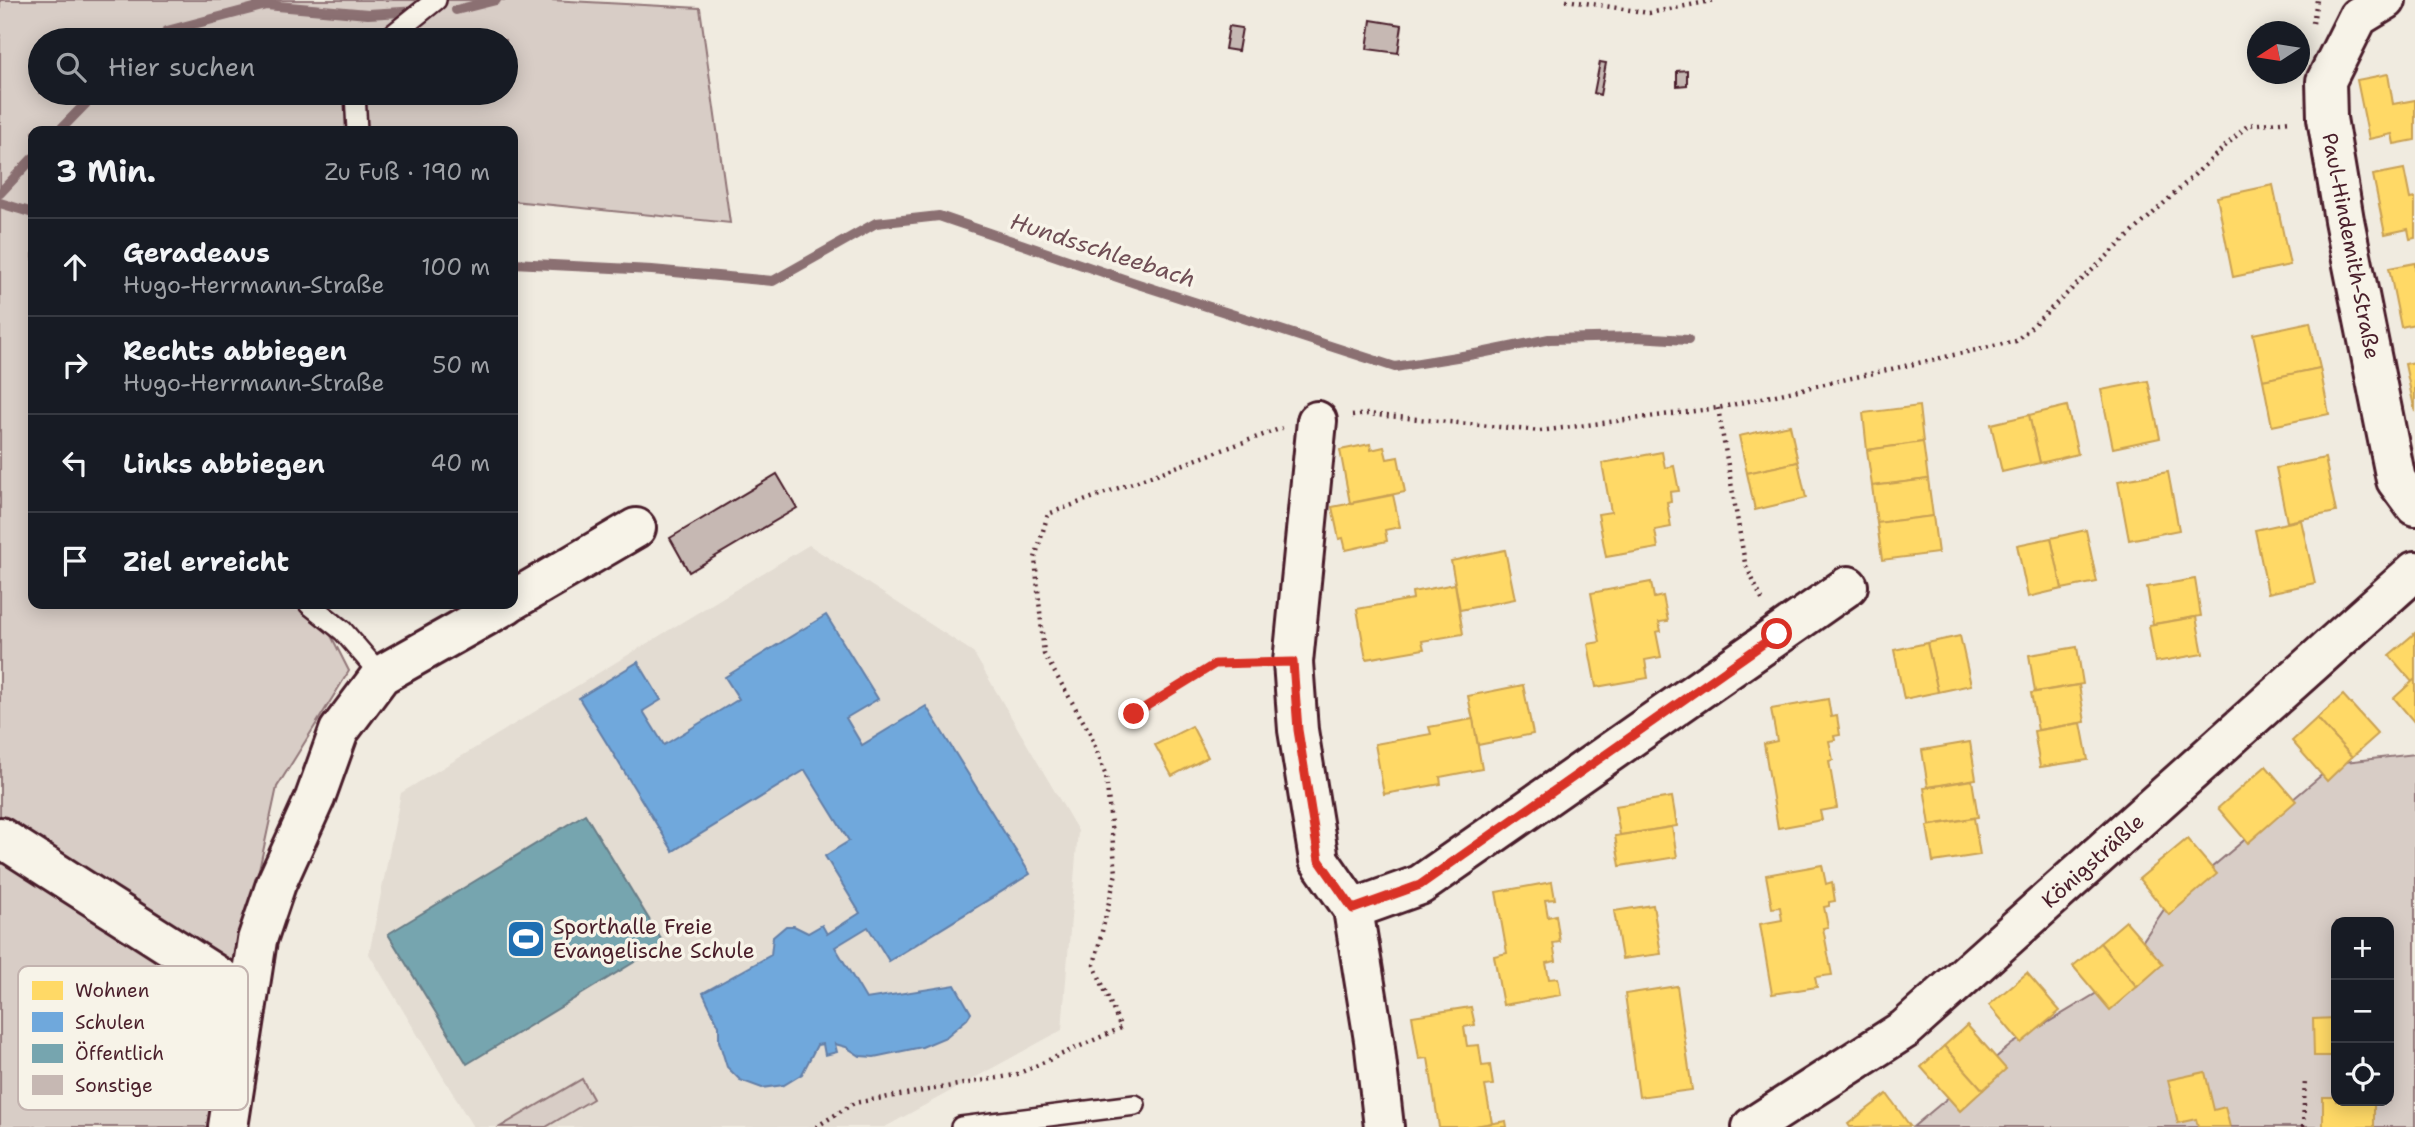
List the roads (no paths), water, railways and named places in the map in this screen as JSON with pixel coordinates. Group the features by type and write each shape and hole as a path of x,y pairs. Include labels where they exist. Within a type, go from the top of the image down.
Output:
{"street":[{"name":"Paul-Hindemith-Straße","path":"2386,0 2358,18 2331,70 2326,81 2327,118 2344,220 2396,480 2415,506"},
{"path":"1317,421 1293,662 1298,730 1319,860 1353,909 1374,1040 1384,1127"},
{"path":"518,597 636,528"},
{"name":"Königsträßle","path":"1752,1127 1905,1029 2415,570"},
{"path":"1353,909 1420,885 1848,586"},
{"path":"248,990 257,940 272,895 315,798 339,731 381,676 498,609"},
{"path":"0,837 202,966"}],"lane":[{"path":"401,28 436,0"},
{"path":"356,105 357,126"},
{"path":"315,609 343,631 381,676"},
{"path":"961,1127 1135,1105"}],"waterway":[{"path":"456,10 496,0"},
{"path":"178,28 266,5 368,14 419,11"},
{"path":"64,126 84,105"},
{"path":"0,193 28,163"},
{"name":"Hundsschleebach","path":"0,203 28,211"},
{"name":"Hundsschleebach","path":"518,263 652,270 773,281 876,223 939,216 1395,367 1549,339 1636,337 1688,340"}],"place":[{"name":"Sporthalle Freie Evangelische Schule","path":"526,939"}]}
